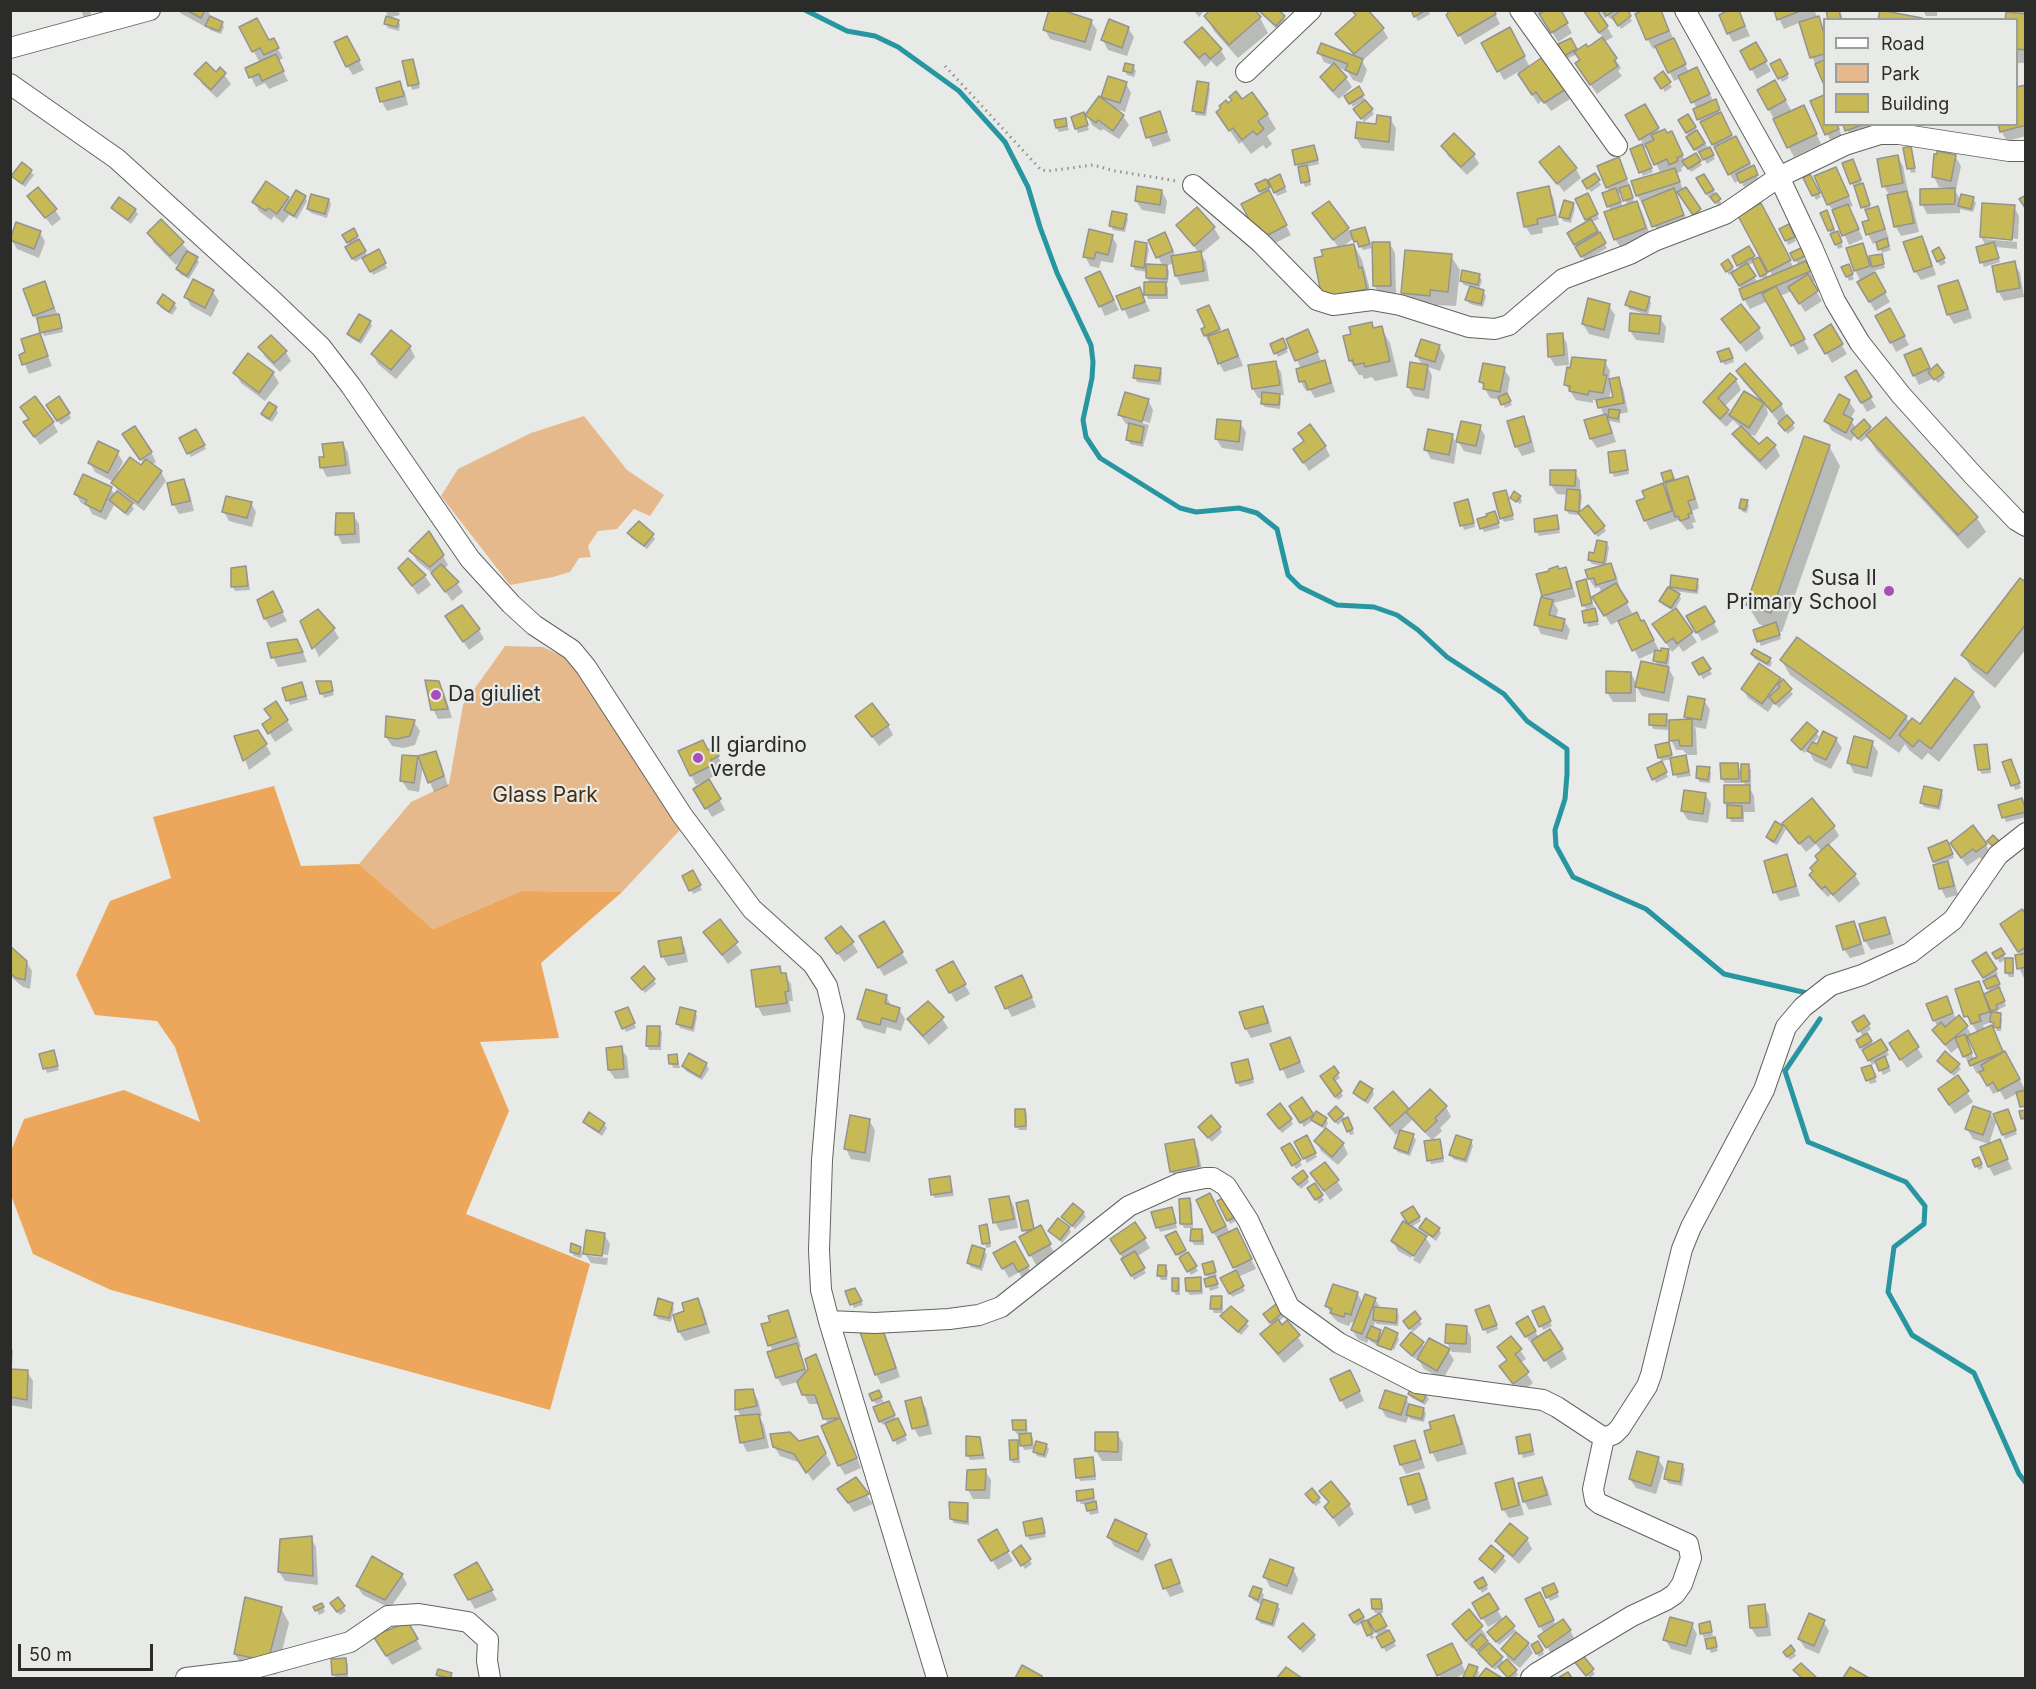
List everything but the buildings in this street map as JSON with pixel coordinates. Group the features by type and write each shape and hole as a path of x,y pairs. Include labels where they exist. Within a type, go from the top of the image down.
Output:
{"street":[{"path":"10,48 150,10"},
{"path":"1246,72 1311,10"},
{"path":"1520,10 1617,146"},
{"path":"1685,10 1779,177 1835,301 1860,343 1901,395 2022,520"},
{"path":"10,84 117,159 321,347 351,386 470,559 534,625 572,650 586,667 682,816 745,900 776,932 813,964 828,987 834,1016 822,1160 819,1250 821,1290 938,1678"},
{"path":"1193,185 1260,242 1317,300 1333,304 1372,300 1400,305 1469,327 1495,329 1509,325 1563,279 1630,254 1654,240 1725,214 1779,177 1845,145 1880,134 1899,134 2009,151 2025,151"},
{"path":"1604,1438 1614,1434 1620,1428 1647,1386 1682,1250 1691,1227 1764,1090 1786,1028 1803,1007 1831,985 1862,975 1910,954 1953,920 1998,855 2025,833"},
{"path":"829,1322 874,1323 949,1319 979,1315 1001,1307 1130,1206 1180,1183 1213,1178 1226,1186 1248,1220 1289,1307 1339,1343 1417,1383 1543,1400 1604,1438"},
{"path":"1532,1678 1632,1616 1675,1594 1682,1584 1691,1558 1688,1544 1595,1500 1593,1489 1604,1438"},
{"path":"186,1678 244,1671 350,1642 388,1616 419,1614 468,1622 488,1640 487,1661 490,1678"}],"path":[{"path":"945,66 1041,170 1093,165 1193,185"}],"green space":[{"path":"584,416 627,470 664,495 650,516 634,509 617,529 598,531 588,546 591,557 579,558 570,572 510,585 441,496 458,469 531,433"},
{"name":"Glass Park","path":"505,646 543,647 575,662 680,830 622,892 521,891 433,929 359,864 411,802 449,784 463,705"}],"shaded area":[{"path":"274,786 301,866 359,864 433,929 521,891 622,892 541,963 559,1038 480,1042 509,1111 466,1214 590,1264 550,1410 111,1290 33,1254 11,1195 11,1151 24,1119 124,1090 200,1122 175,1047 157,1021 95,1015 76,975 110,901 171,878 153,817"}],"waterway":[{"path":"805,10 847,31 875,36 898,47 959,91 1005,142 1028,187 1057,273 1091,345 1092,378 1083,420 1086,437 1100,458 1180,508 1196,512 1239,508 1257,513 1277,529 1288,575 1300,587 1337,605 1374,607 1397,615 1418,630 1447,657 1504,694 1527,721 1567,749 1565,799 1555,830 1556,846 1573,877 1646,909 1724,974 1807,993 1810,998"},
{"path":"1820,1019 1785,1071 1808,1142 1906,1182 1925,1206 1924,1224 1894,1247 1888,1292 1912,1335 1974,1373 2019,1474 2026,1483"}],"place":[{"name":"Susa II Primary School","path":"1889,591"},
{"name":"Da giuliet","path":"436,695"},
{"name":"Il giardino verde","path":"698,758"}]}
